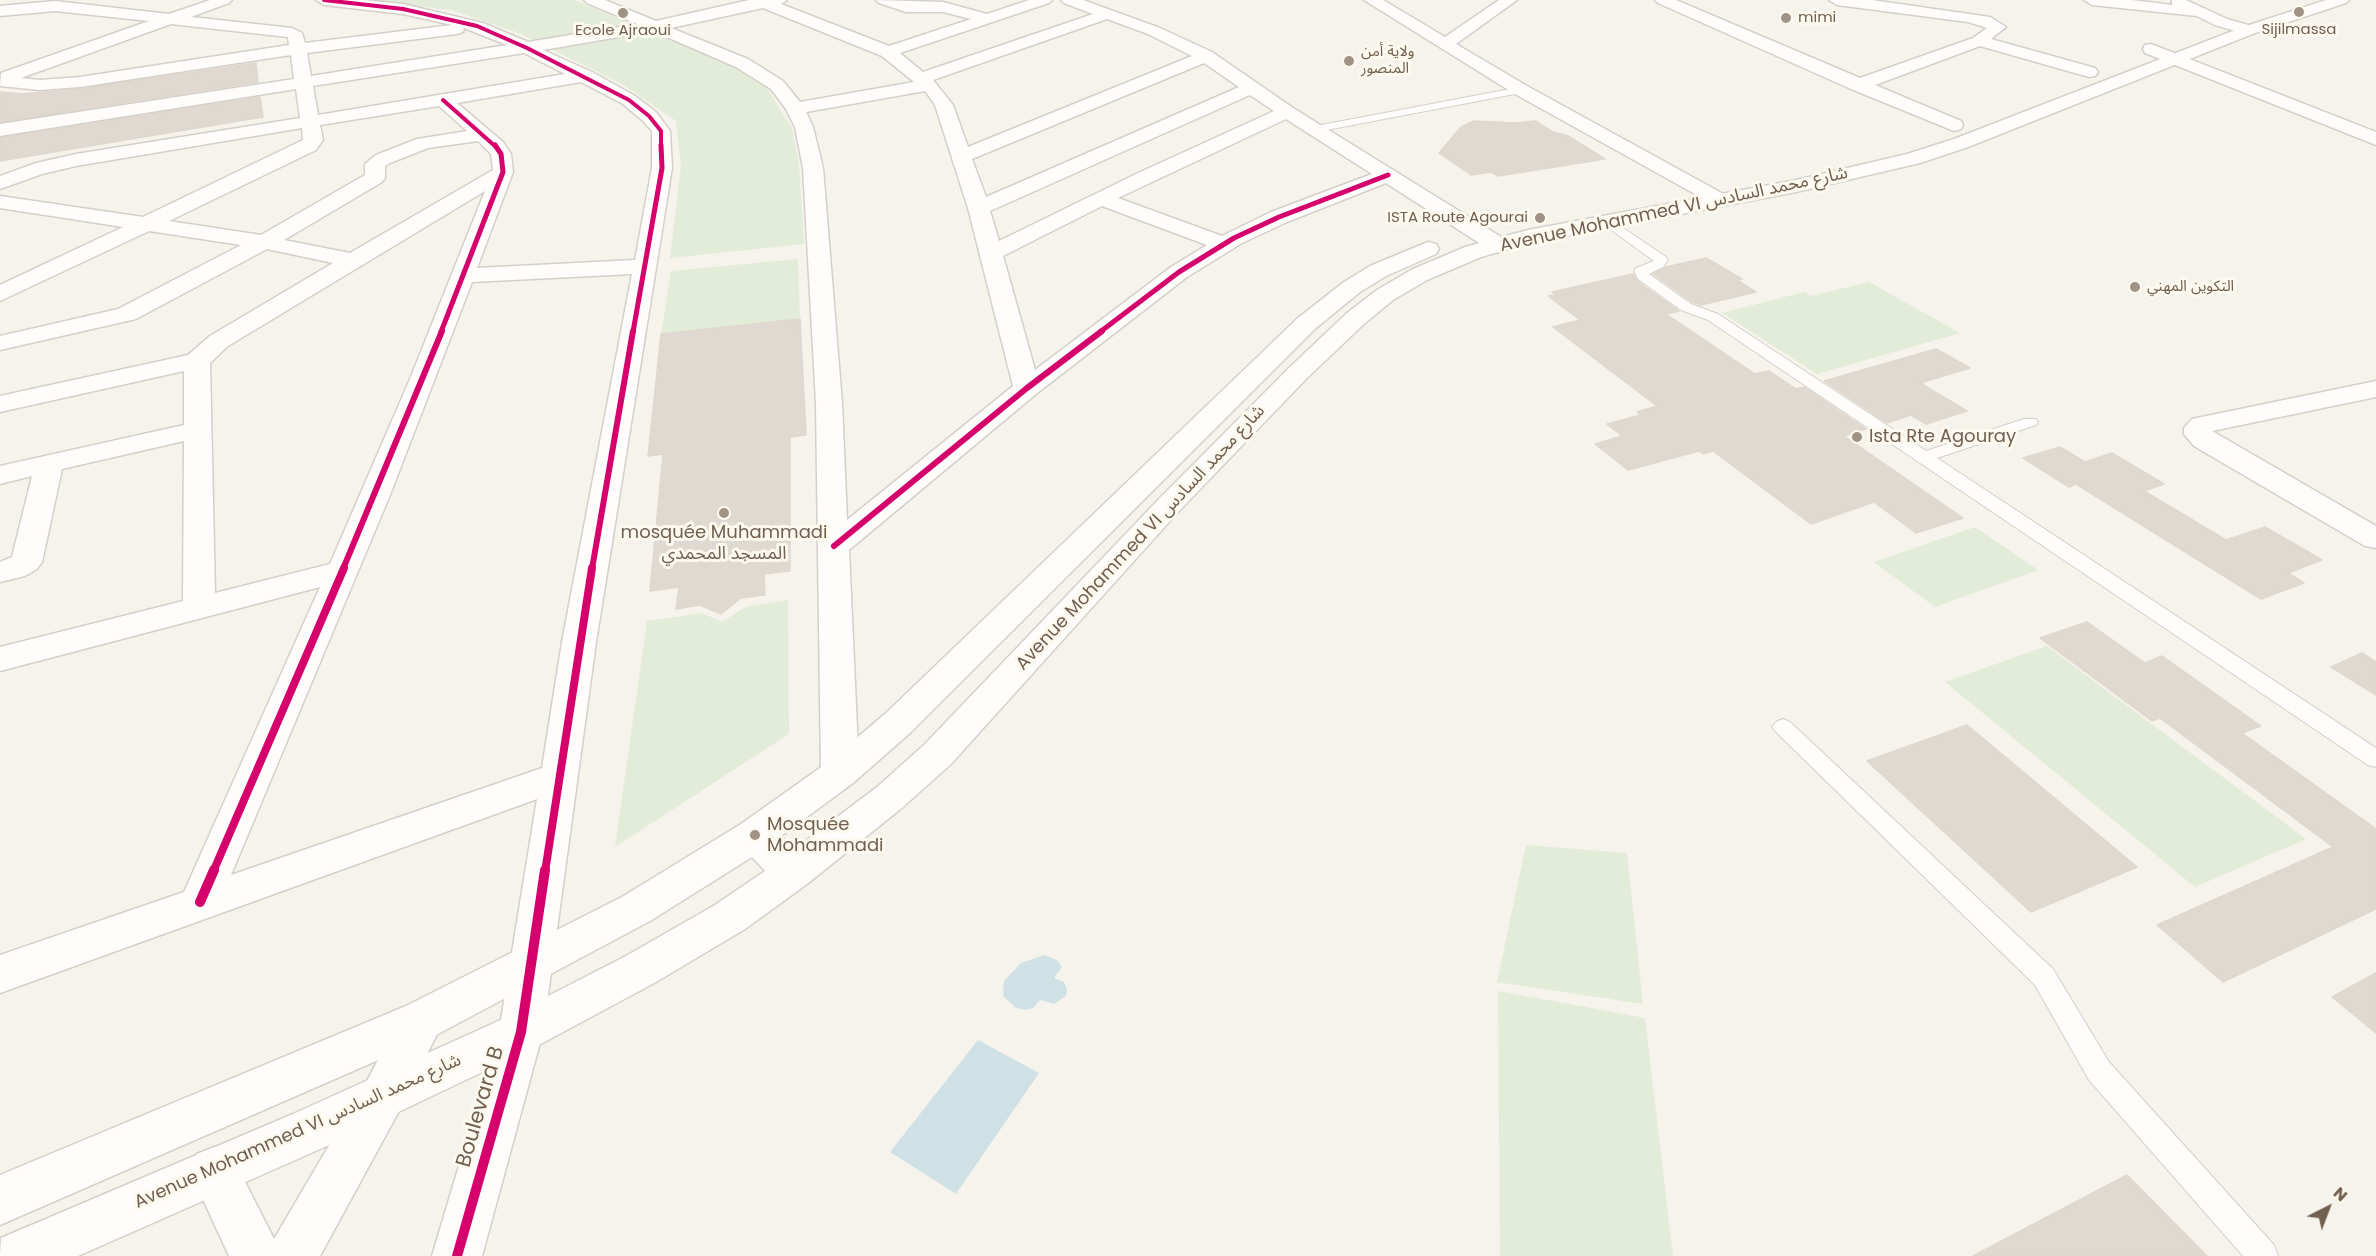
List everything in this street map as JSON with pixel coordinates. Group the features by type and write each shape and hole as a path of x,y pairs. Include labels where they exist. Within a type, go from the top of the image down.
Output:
{"street":[{"path":"0,80 224,0"},
{"name":"Boulevard B","path":"324,0 414,11 477,26 586,76 629,100 649,116 661,131 662,168 622,389 558,777 521,1032 457,1256"},
{"path":"592,0 742,63 777,85 795,108 804,127 813,168 829,403 840,773"},
{"path":"884,0 906,7 943,7 988,19"},
{"path":"906,7 927,0"},
{"path":"888,52 1044,0"},
{"path":"1069,0 1176,40 1206,56 1287,112 1488,239"},
{"path":"1372,0 1521,90 1709,194"},
{"path":"1663,0 1954,125"},
{"path":"1837,0 1968,17 1984,20 1998,27 1979,41 1857,85"},
{"path":"2092,0 2229,19"},
{"path":"2174,0 2229,19"},
{"name":"Avenue Mohammed VI شارع محمد السادس","path":"19,1256 214,1172 521,1032 641,969 730,917 793,873 882,803 938,754 1169,505 1298,373 1356,318 1385,295 1419,275 1473,252 1488,239 1565,213 1842,176 1913,159 1961,143 2162,54 2229,19 2341,0"},
{"path":"0,130 527,48 656,26 767,1 888,52 924,82 944,105 979,208 1027,388"},
{"path":"1445,44 1502,1"},
{"path":"0,11 48,5 286,31 296,36 313,140 309,146 0,294"},
{"path":"795,108 924,82 1107,14"},
{"path":"0,80 40,85 80,82 299,49 477,26"},
{"path":"1979,41 2089,72"},
{"path":"2162,54 2376,139"},
{"name":"Avenue Mohammed VI شارع محمد السادس","path":"0,1200 422,1020 636,909 755,835 840,773 914,708 1307,323 1352,287 1378,271 1441,244 1607,221 1878,149 1954,125 2089,72 2162,54"},
{"path":"963,156 1206,56"},
{"path":"0,183 57,164 586,76"},
{"path":"979,208 1251,88"},
{"path":"200,902 423,379 503,172 501,154 484,134 443,100"},
{"path":"991,253 1287,112"},
{"path":"0,344 106,321 127,314 264,242 375,178 375,164 383,159 424,143 484,134"},
{"path":"0,404 197,361 228,335 503,172"},
{"path":"834,546 1027,388 1179,272 1224,244 1279,217 1388,175"},
{"path":"1101,199 1224,244"},
{"path":"0,202 264,242 355,261"},
{"path":"462,276 645,266"},
{"path":"197,361 199,607"},
{"path":"2376,389 2202,425 2198,429 2198,434 2204,440 2376,539"},
{"path":"0,474 198,430"},
{"path":"0,572 14,569 26,562 49,464"},
{"path":"0,659 342,571"},
{"path":"0,974 558,777"},
{"path":"755,835 793,873"},
{"path":"292,1256 422,1020"},
{"path":"214,1172 255,1256"}],"lane":[{"path":"1316,129 1521,90"},
{"path":"1607,221 1661,260 1658,264 1641,271 1643,276 1686,307 1713,317 2376,759"},
{"path":"1924,457 2030,422"},
{"path":"1783,727 2039,971 2109,1084 2263,1256"}],"green space":[{"path":"369,0 574,0 730,65 767,88 792,128 799,163 804,244 670,258 681,166 676,121 622,84 519,33 451,10"},
{"path":"798,259 800,319 661,334 671,271"},
{"path":"1869,282 1960,333 1817,374 1722,313 1804,292 1811,296"},
{"path":"1975,527 2038,570 1935,607 1874,562"},
{"path":"788,600 789,734 615,847 647,621 702,613 722,622 745,607"},
{"path":"2047,646 2306,839 2195,887 1945,682"},
{"path":"1526,845 1627,853 1643,1004 1497,982"},
{"path":"1498,991 1645,1018 1673,1256 1500,1256"}],"shaded area":[{"path":"1044,955 1057,960 1062,967 1054,978 1064,982 1067,989 1066,996 1054,1004 1040,1000 1033,1008 1026,1010 1016,1008 1003,996 1004,981 1021,963"},
{"path":"978,1040 1039,1073 956,1194 890,1152"}],"building":[{"path":"256,63 258,82 0,122 0,92 21,94 80,89"},
{"path":"260,97 263,117 0,161 0,138"},
{"path":"1474,121 1514,123 1535,121 1553,132 1568,136 1605,159 1498,176 1491,172 1471,175 1439,153 1461,127"},
{"path":"1706,258 1742,279 1737,280 1756,292 1701,305 1692,302 1653,274 1666,267"},
{"path":"1633,274 1637,281 1679,311 1666,314 1755,374 1769,371 1796,389 1804,387 1866,429 1844,436 1963,518 1916,533 1874,502 1811,524 1713,451 1703,454 1699,451 1628,470 1595,444 1622,436 1607,424 1641,415 1637,412 1657,406 1553,327 1580,320 1548,296 1556,295 1552,292"},
{"name":"mosquée Muhammadi المسجد المحمدي","path":"800,319 806,435 790,437 790,571 764,574 765,595 741,598 721,614 700,605 676,609 679,587 650,591 663,454 648,456 661,334"},
{"path":"1936,349 1970,368 1920,383 1967,411 1926,424 1911,415 1887,423 1824,381"},
{"path":"2060,447 2085,462 2112,453 2164,484 2144,491 2226,540 2265,527 2322,560 2288,573 2304,583 2261,599 2076,484 2069,487 2023,458"},
{"path":"2087,622 2145,663 2162,656 2261,726 2242,733 2376,829 2376,909 2223,982 2157,925 2333,847 2160,718 2152,721 2040,638"},
{"path":"2362,653 2376,662 2376,695 2331,667"},
{"path":"1967,725 2137,867 2031,912 1867,761"},
{"path":"2376,973 2376,1033 2332,997"},
{"path":"2127,1175 2207,1256 1973,1256"}],"cycle path":[{"path":"324,0 403,9 477,26 527,48 629,100 649,116 661,131 662,168 579,642 521,1032 457,1256"},
{"path":"200,902 375,495 423,379 503,172 501,154 496,146 443,100"},
{"path":"834,546 1027,388 1179,272 1234,238 1279,217 1388,175"}],"place":[{"name":"Sijilmassa","path":"2299,12"},
{"name":"Ecole Ajraoui","path":"623,13"},
{"name":"mimi","path":"1786,18"},
{"name":"ولاية أمن المنصور","path":"1349,61"},
{"name":"ISTA Route Agourai","path":"1540,218"},
{"name":"التكوين المهني","path":"2135,287"},
{"name":"Ista Rte Agouray","path":"1857,437"},
{"name":"mosquée Muhammadi المسجد المحمدي","path":"724,513"},
{"name":"Mosquée Mohammadi","path":"755,835"}]}
